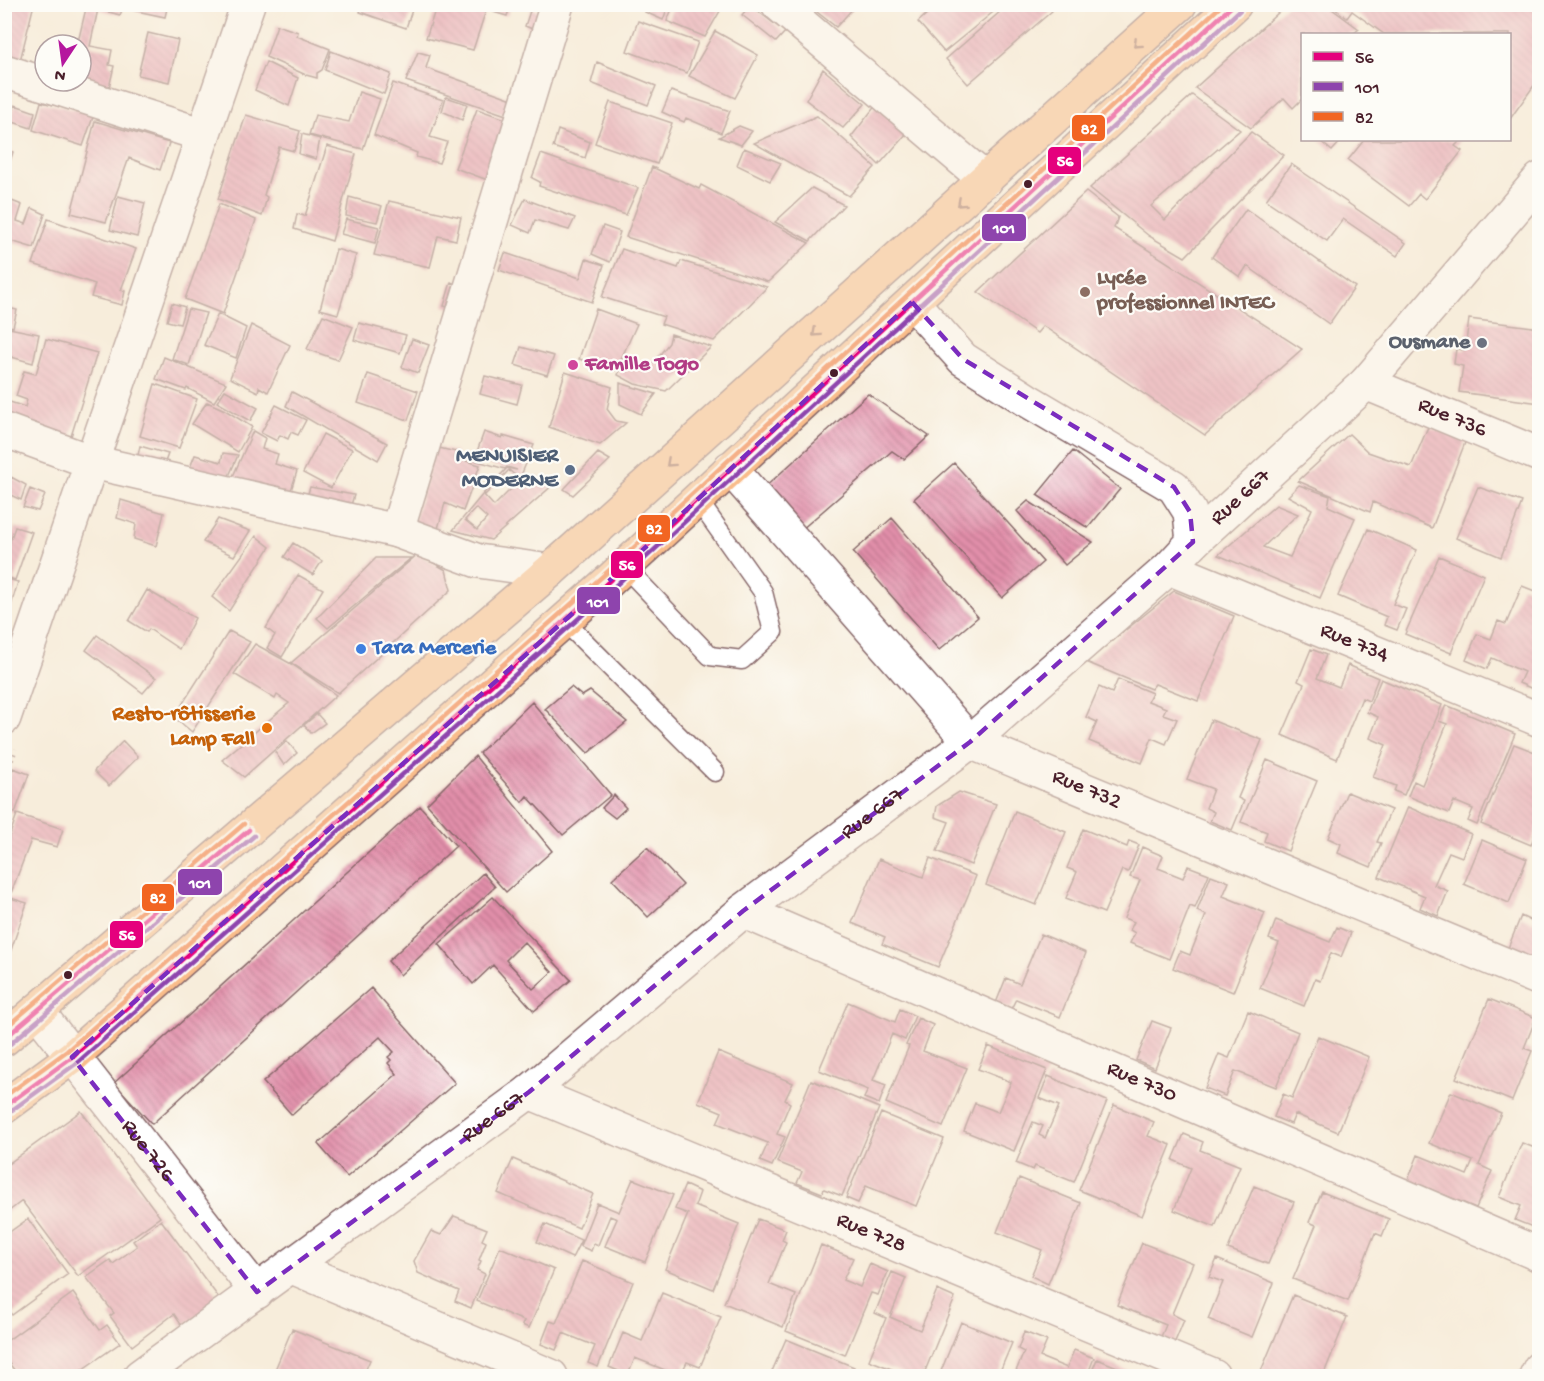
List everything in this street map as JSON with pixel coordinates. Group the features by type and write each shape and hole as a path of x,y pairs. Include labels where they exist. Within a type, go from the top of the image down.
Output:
{"main road":[{"path":"6,1034 38,1012 550,571 1180,4"},
{"path":"4,1107 72,1057 564,621 1235,4"}],"street":[{"path":"4,718 248,4"},
{"path":"397,531 557,4"},
{"path":"778,4 986,180"},
{"path":"4,71 203,135"},
{"name":"Rue 667","path":"140,1377 529,1092 743,911 970,742 1169,568 1193,542 1365,383 1539,179"},
{"path":"912,302 963,359 1027,400 1174,487 1190,512 1193,542"},
{"name":"Rue 736","path":"1365,383 1539,455"},
{"path":"4,430 92,462 397,531 478,561 550,571"},
{"name":"Rue 732","path":"730,468 970,742 1539,979"},
{"name":"Rue 734","path":"1169,568 1539,720"},
{"name":"Rue 730","path":"743,911 1539,1255"},
{"name":"Rue 726","path":"38,1012 257,1292"},
{"name":"Rue 728","path":"529,1092 1214,1377"},
{"path":"292,1267 551,1377"},
{"path":"1536,1377 1539,1368"}],"lane":[{"path":"624,566 710,656 742,660 772,632 763,592 697,499"},
{"path":"564,621 715,772"}],"highlighted area":[{"path":"912,302 963,359 1174,487 1190,512 1193,542 970,742 743,911 529,1092 257,1292 72,1057 609,581"}],"building":[{"path":"4,4 34,4 19,65 4,61"},
{"path":"87,4 122,10 120,15 98,9 93,33 80,33"},
{"path":"128,4 168,4 165,17 127,9"},
{"path":"362,4 414,4 406,28 360,12"},
{"path":"437,4 488,4 473,50 426,38"},
{"path":"496,4 511,4 507,16 493,12"},
{"path":"648,4 669,4 663,20 645,12"},
{"path":"674,4 724,4 705,37 667,21"},
{"path":"726,4 740,4 736,10"},
{"path":"807,4 857,4 836,27"},
{"path":"938,4 1003,4 944,52 918,22"},
{"path":"1009,4 1046,4 1052,11 968,84 946,59"},
{"path":"1288,4 1325,4 1359,29 1354,33 1301,33 1301,100 1293,108 1284,98 1251,128 1195,88"},
{"path":"1329,4 1540,4 1540,77 1511,118 1511,33 1383,33 1352,11 1347,18"},
{"path":"750,5 785,32 776,42 742,15"},
{"path":"531,8 547,14 540,32 525,26"},
{"path":"638,21 698,42 687,73 627,51"},
{"path":"277,25 298,32 297,36 330,49 322,70 317,73 317,78 266,57"},
{"path":"715,31 758,55 735,98 689,76"},
{"path":"148,33 178,40 169,82 138,75"},
{"path":"93,47 112,50 109,65 114,66 109,88 93,83"},
{"path":"331,51 391,74 384,94 325,70"},
{"path":"418,52 430,55 426,68 515,100 509,116 406,81"},
{"path":"266,62 298,78 289,106 255,90"},
{"path":"597,62 656,86 648,105 591,83"},
{"path":"823,69 865,104 843,128 806,100"},
{"path":"393,83 443,100 430,137 447,142 439,163 416,157 417,153 374,135"},
{"path":"671,91 730,111 721,133 686,118 684,122 662,112"},
{"path":"359,92 380,99 363,149 309,135 315,115 349,122"},
{"path":"1192,95 1240,130 1151,206 1165,220 1251,132 1284,155 1185,257 1149,236 1090,188"},
{"path":"446,97 467,104 462,120 442,111"},
{"path":"41,102 94,114 83,146 33,130"},
{"path":"610,102 672,123 657,164 595,143"},
{"path":"15,105 35,112 31,128 10,121"},
{"path":"876,105 907,133 879,165 851,137"},
{"path":"477,109 514,122 493,182 455,168"},
{"path":"246,115 300,131 294,151 279,147 264,195 267,197 262,216 218,199"},
{"path":"817,116 875,167 849,196 754,143"},
{"path":"95,121 169,143 160,170 129,158 106,222 71,213"},
{"path":"739,126 752,131 741,145 719,137"},
{"path":"558,130 590,142 585,158 553,147"},
{"path":"302,134 320,139 316,159 299,154"},
{"path":"1320,141 1341,141 1332,151"},
{"path":"1363,141 1460,141 1455,146 1462,151 1425,199 1419,194 1409,206 1348,160"},
{"path":"327,146 356,154 332,241 294,229 297,214 305,216"},
{"path":"744,148 781,163 770,181 737,165"},
{"path":"4,149 13,152 5,177 4,177"},
{"path":"541,154 638,188 626,215 539,186 540,182 532,178"},
{"path":"1291,164 1406,243 1397,256 1343,219 1327,241 1266,200"},
{"path":"652,167 699,189 701,185 809,243 768,282 626,237"},
{"path":"812,188 844,205 810,241 775,222"},
{"path":"1086,192 1118,217 1114,228 1302,349 1205,435 1043,326 1037,333 978,292"},
{"path":"118,196 145,203 137,237 110,230"},
{"path":"349,197 382,206 377,222 346,216"},
{"path":"4,198 22,205 17,221 26,224 32,208 45,214 34,248 4,239"},
{"path":"525,199 575,218 569,230 535,220 530,233 512,225"},
{"path":"389,201 461,217 456,240 438,236 430,267 374,255"},
{"path":"219,204 256,220 223,314 185,299"},
{"path":"1246,209 1355,287 1329,324 1247,266 1240,277 1212,257"},
{"path":"48,219 136,249 121,290 125,291 122,305 91,297 95,284 33,264"},
{"path":"346,219 379,227 375,243 341,234"},
{"path":"603,226 620,232 610,262 592,254"},
{"path":"336,249 356,255 338,314 320,309"},
{"path":"622,249 678,268 681,261 767,287 714,341 661,324 664,317 602,297"},
{"path":"505,253 580,278 586,259 604,265 592,302 499,270"},
{"path":"451,282 465,289 457,310 444,306"},
{"path":"172,303 185,307 180,324 167,321"},
{"path":"4,307 17,310 13,327 4,325"},
{"path":"188,309 206,313 189,365 172,359"},
{"path":"596,309 637,324 616,370 579,359"},
{"path":"218,314 246,328 236,358 204,345"},
{"path":"323,315 353,327 338,360 307,349"},
{"path":"1469,319 1540,328 1540,403 1459,392 1463,366 1454,364 1456,349 1465,350"},
{"path":"359,323 406,335 400,353 354,340"},
{"path":"251,325 290,345 268,392 259,387 258,392 230,378"},
{"path":"4,327 39,334 33,363 4,355"},
{"path":"671,334 711,347 666,391 635,384 618,375 624,358 650,367 669,343"},
{"path":"46,339 97,353 68,446 4,420 4,400 25,407 27,400 16,396 24,371 36,374"},
{"path":"412,339 429,345 418,373 402,367"},
{"path":"521,347 554,356 547,375 515,365"},
{"path":"164,357 226,383 214,402 187,388 186,390 156,379"},
{"path":"565,372 612,387 607,409 616,421 626,423 600,445 549,427"},
{"path":"368,374 418,391 408,420 358,403"},
{"path":"485,376 522,385 517,404 480,394"},
{"path":"620,383 656,394 641,414 620,404"},
{"path":"155,384 197,399 179,448 140,436"},
{"path":"225,390 258,408 250,421 217,402"},
{"path":"292,392 387,443 378,460 286,406"},
{"path":"868,394 929,436 904,459 892,451 801,530 763,489"},
{"path":"207,402 252,427 238,452 192,424"},
{"path":"276,405 306,420 298,435 291,432 288,439 280,435 277,441 261,433"},
{"path":"1428,427 1466,440 1432,528 1373,502 1370,512 1298,481 1349,434 1368,452 1411,467"},
{"path":"253,431 265,438 262,449 278,454 275,464 297,471 288,500 230,483"},
{"path":"484,432 502,438 503,436 534,445 522,473 555,483 491,540 453,530 483,494 494,506 520,480 509,470 485,495 484,493 507,468 517,470 474,460","holes":["476,508 487,518 477,530 465,520"]},
{"path":"323,434 352,449 331,488 303,473"},
{"path":"140,446 168,454 162,470 136,464"},
{"path":"435,447 456,452 455,458 480,465 463,511 445,503 436,536 412,529"},
{"path":"1073,451 1120,489 1088,528 1037,495"},
{"path":"223,453 238,455 226,483 187,475 195,455 221,462"},
{"path":"598,453 610,460 573,495 564,489"},
{"path":"954,463 1043,562 1002,598 914,499"},
{"path":"11,477 26,485 21,500 4,492"},
{"path":"1299,485 1330,496 1328,506 1355,518 1320,598 1218,555 1276,505 1298,514 1263,547 1290,557 1312,509 1288,496"},
{"path":"310,487 354,495 349,512 305,503"},
{"path":"1478,487 1522,502 1501,557 1456,538"},
{"path":"30,489 45,495 38,511 23,507"},
{"path":"121,500 164,513 156,546 134,539 136,524 117,518"},
{"path":"1028,501 1093,542 1065,565 1017,511"},
{"path":"892,518 978,617 939,650 853,552"},
{"path":"218,519 250,531 234,556 203,542"},
{"path":"15,527 32,532 15,580 4,576 4,558"},
{"path":"1368,529 1417,550 1393,604 1406,609 1397,630 1384,625 1387,617 1338,596"},
{"path":"256,536 270,547 229,611 212,597"},
{"path":"293,543 322,561 313,575 284,557"},
{"path":"418,554 446,570 451,590 338,693 291,663"},
{"path":"1439,556 1484,575 1451,653 1405,634"},
{"path":"376,558 411,558 328,628 317,618"},
{"path":"298,575 323,589 282,657 267,648 275,635 266,628"},
{"path":"4,578 18,582 9,612 4,611"},
{"path":"1522,586 1540,593 1540,678 1535,690 1519,683 1524,672 1492,658 1487,669 1466,660 1477,634 1491,639 1498,621 1506,624"},
{"path":"147,590 195,618 179,649 149,629 147,632 129,621"},
{"path":"1174,591 1234,616 1198,701 1155,684 1151,689 1086,662"},
{"path":"229,631 250,642 192,732 174,717"},
{"path":"97,635 156,678 143,693 86,650"},
{"path":"255,644 293,665 336,695 244,777 222,760 289,703 277,695 275,699 234,674"},
{"path":"1311,649 1326,655 1317,678 1339,687 1348,665 1378,678 1369,701 1362,698 1337,759 1282,735 1304,684 1298,681"},
{"path":"1118,679 1152,693 1148,701 1166,708 1163,714 1177,719 1166,744 1152,738 1142,763 1089,741 1097,722 1086,717 1099,687 1112,693"},
{"path":"1381,679 1442,705 1404,795 1394,791 1396,786 1373,777 1386,745 1370,738 1378,717 1367,712"},
{"path":"571,687 582,696 590,691 627,722 588,753 545,709"},
{"path":"532,702 611,795 563,835 527,796 522,802 479,753"},
{"path":"1446,705 1515,734 1477,825 1468,821 1473,809 1454,801 1449,813 1408,796 1414,781 1422,785 1447,724 1439,721"},
{"path":"317,714 325,723 311,733 304,725"},
{"path":"1211,720 1262,740 1238,798 1244,801 1232,830 1210,821 1214,812 1206,808 1213,789 1187,779"},
{"path":"123,741 138,757 109,786 94,771"},
{"path":"287,741 297,753 284,765 275,752"},
{"path":"1514,744 1540,754 1540,830 1537,828 1531,845 1481,824"},
{"path":"475,756 552,851 506,892 427,804"},
{"path":"1267,760 1317,781 1288,851 1264,841 1267,832 1241,822"},
{"path":"13,768 29,774 15,813 5,810 5,789"},
{"path":"959,792 996,804 971,865 937,851 949,822 935,817 937,806"},
{"path":"1347,792 1391,810 1377,842 1381,843 1371,867 1338,853 1341,844 1328,838"},
{"path":"614,795 626,808 615,818 602,808"},
{"path":"420,806 456,846 152,1124 114,1083"},
{"path":"1408,807 1471,834 1462,857 1449,852 1434,885 1448,891 1438,916 1420,908 1425,896 1379,877"},
{"path":"1015,811 1066,832 1036,905 986,885"},
{"path":"17,814 63,829 57,847 31,840 11,893 5,890 5,849"},
{"path":"1083,829 1127,847 1129,841 1139,845 1128,872 1122,870 1104,913 1066,898 1077,872 1067,868"},
{"path":"1482,840 1527,859 1509,903 1464,884"},
{"path":"647,847 683,885 648,917 612,879"},
{"path":"1142,847 1163,856 1158,868 1183,878 1188,866 1209,874 1195,908 1190,906 1169,959 1130,943 1135,933 1130,930 1134,922 1124,918 1140,880 1130,877"},
{"path":"930,858 976,876 938,967 882,944 885,937 852,923 879,859 923,877"},
{"path":"483,873 495,887 400,975 388,961"},
{"path":"1211,875 1229,882 1223,896 1265,913 1233,992 1173,968 1180,951 1190,955 1206,915 1197,911"},
{"path":"4,896 27,903 9,956 4,950"},
{"path":"493,897 571,980 534,1011 493,965 473,984 439,944","holes":["524,942 552,972 533,989 506,960"]},
{"path":"1540,906 1540,961 1508,948 1521,916 1533,922"},
{"path":"1276,920 1330,942 1337,927 1351,933 1341,957 1331,953 1320,981 1315,979 1304,1006 1260,988 1279,943 1269,939"},
{"path":"1041,934 1086,953 1060,1017 1016,999 1011,1009 996,1003 1006,978 1020,984"},
{"path":"371,988 455,1083 347,1177 318,1144 397,1074 388,1063 391,1060 388,1057 394,1052 380,1037 292,1115 263,1082"},
{"path":"1489,999 1536,1018 1524,1048 1532,1051 1512,1101 1456,1078"},
{"path":"848,1002 895,1022 900,1009 915,1016 905,1040 892,1034 873,1080 886,1085 879,1104 864,1098 868,1090 819,1070"},
{"path":"1248,1011 1298,1032 1276,1087 1235,1071 1225,1096 1205,1088 1219,1054 1229,1058"},
{"path":"918,1018 933,1025 923,1051 967,1068 943,1127 886,1103"},
{"path":"1152,1021 1171,1028 1155,1068 1136,1060"},
{"path":"1318,1036 1369,1057 1338,1132 1295,1114 1291,1124 1274,1117 1283,1094 1292,1098"},
{"path":"988,1046 1047,1070 1014,1151 964,1131 975,1103 998,1112 1011,1082 978,1069"},
{"path":"718,1052 793,1083 785,1100 790,1103 777,1134 785,1137 772,1166 760,1161 768,1143 717,1123 722,1112 698,1102"},
{"path":"1048,1076 1107,1101 1074,1182 1035,1166 1033,1170 1016,1163 1033,1122 1043,1126 1039,1135 1045,1138 1059,1106 1039,1098"},
{"path":"811,1080 879,1108 842,1196 824,1189 822,1193 797,1183 802,1172 777,1162"},
{"path":"1451,1092 1501,1113 1479,1165 1492,1171 1476,1208 1408,1180 1418,1155 1467,1175 1473,1161 1429,1143"},
{"path":"1114,1105 1154,1122 1148,1136 1171,1145 1142,1216 1079,1190"},
{"path":"81,1111 160,1217 78,1276 22,1201 4,1215 4,1167"},
{"path":"881,1113 944,1139 916,1206 866,1186 858,1203 846,1198"},
{"path":"1184,1134 1203,1142 1200,1150 1240,1166 1215,1227 1174,1210 1191,1168 1173,1160"},
{"path":"1522,1143 1540,1150 1540,1230 1515,1220 1521,1206 1499,1197"},
{"path":"513,1159 593,1194 579,1228 498,1193"},
{"path":"1019,1178 1081,1203 1048,1284 1031,1276 1042,1250 997,1232"},
{"path":"633,1179 673,1195 645,1262 605,1246 617,1219 610,1216 598,1245 594,1243 591,1251 580,1246 597,1203 619,1212"},
{"path":"685,1185 700,1192 695,1206 739,1224 713,1289 665,1269 688,1214 675,1209"},
{"path":"1254,1186 1294,1202 1268,1264 1228,1249"},
{"path":"1322,1192 1389,1219 1382,1236 1375,1233 1348,1301 1293,1279 1316,1225 1309,1222"},
{"path":"454,1216 487,1229 482,1240 486,1242 477,1270 485,1274 471,1308 455,1301 459,1291 418,1273 414,1261 431,1231 441,1235"},
{"path":"28,1219 68,1274 12,1315 4,1306 4,1236"},
{"path":"758,1219 786,1230 782,1240 786,1242 769,1284 796,1295 783,1327 724,1303"},
{"path":"161,1220 222,1302 182,1326 174,1314 132,1346 110,1316 114,1313 86,1277 110,1260 113,1264 137,1246 133,1241"},
{"path":"545,1224 581,1240 572,1258 537,1242"},
{"path":"1142,1243 1193,1263 1172,1314 1184,1320 1174,1344 1160,1339 1166,1325 1117,1305"},
{"path":"821,1245 853,1258 843,1280 860,1287 870,1264 888,1272 878,1295 871,1293 845,1355 786,1331"},
{"path":"500,1247 554,1270 529,1328 522,1325 524,1321 477,1301"},
{"path":"1217,1259 1274,1283 1252,1337 1208,1319 1223,1282 1209,1277"},
{"path":"582,1261 633,1282 598,1367 588,1363 595,1346 563,1333 556,1350 541,1344 550,1321 556,1323"},
{"path":"892,1272 906,1278 890,1317 920,1330 937,1290 955,1298 923,1376 909,1376 869,1360 886,1318 875,1313"},
{"path":"73,1293 100,1330 107,1325 120,1343 73,1376 19,1376 4,1357 4,1343"},
{"path":"662,1293 721,1317 700,1367 687,1362 680,1376 635,1358 628,1375 609,1367 623,1333 642,1341"},
{"path":"1293,1295 1347,1317 1323,1376 1275,1376 1261,1371"},
{"path":"961,1322 1012,1343 998,1376 939,1376"},
{"path":"292,1329 370,1360 363,1376 283,1376 274,1372"},
{"path":"1024,1332 1047,1341 1040,1357 1067,1368 1074,1350 1094,1358 1087,1376 1014,1376 1024,1352 1018,1349"},
{"path":"786,1339 854,1367 850,1376 770,1376"},
{"path":"1097,1359 1140,1376 1090,1376"}],"transit line":[{"name":"82","path":"4,1097 67,1051 604,575 1223,4"},
{"name":"56","path":"4,1107 72,1057 609,581 1234,4"},
{"name":"101","path":"8,1113 77,1063 614,587 1240,10"},
{"name":"82","path":"4,1029 244,824"},
{"name":"56","path":"4,1039 249,830"},
{"name":"101","path":"9,1045 254,836"}],"place":[{"name":"Lycée professionnel INTEC","path":"1085,292"},
{"name":"Ousmane","path":"1482,343"},
{"name":"Famille Togo","path":"573,365"},
{"name":"MENUISIER MODERNE","path":"570,470"},
{"name":"Tara Mercerie","path":"361,649"},
{"name":"Resto-rôtisserie Lamp Fall","path":"267,728"}]}
